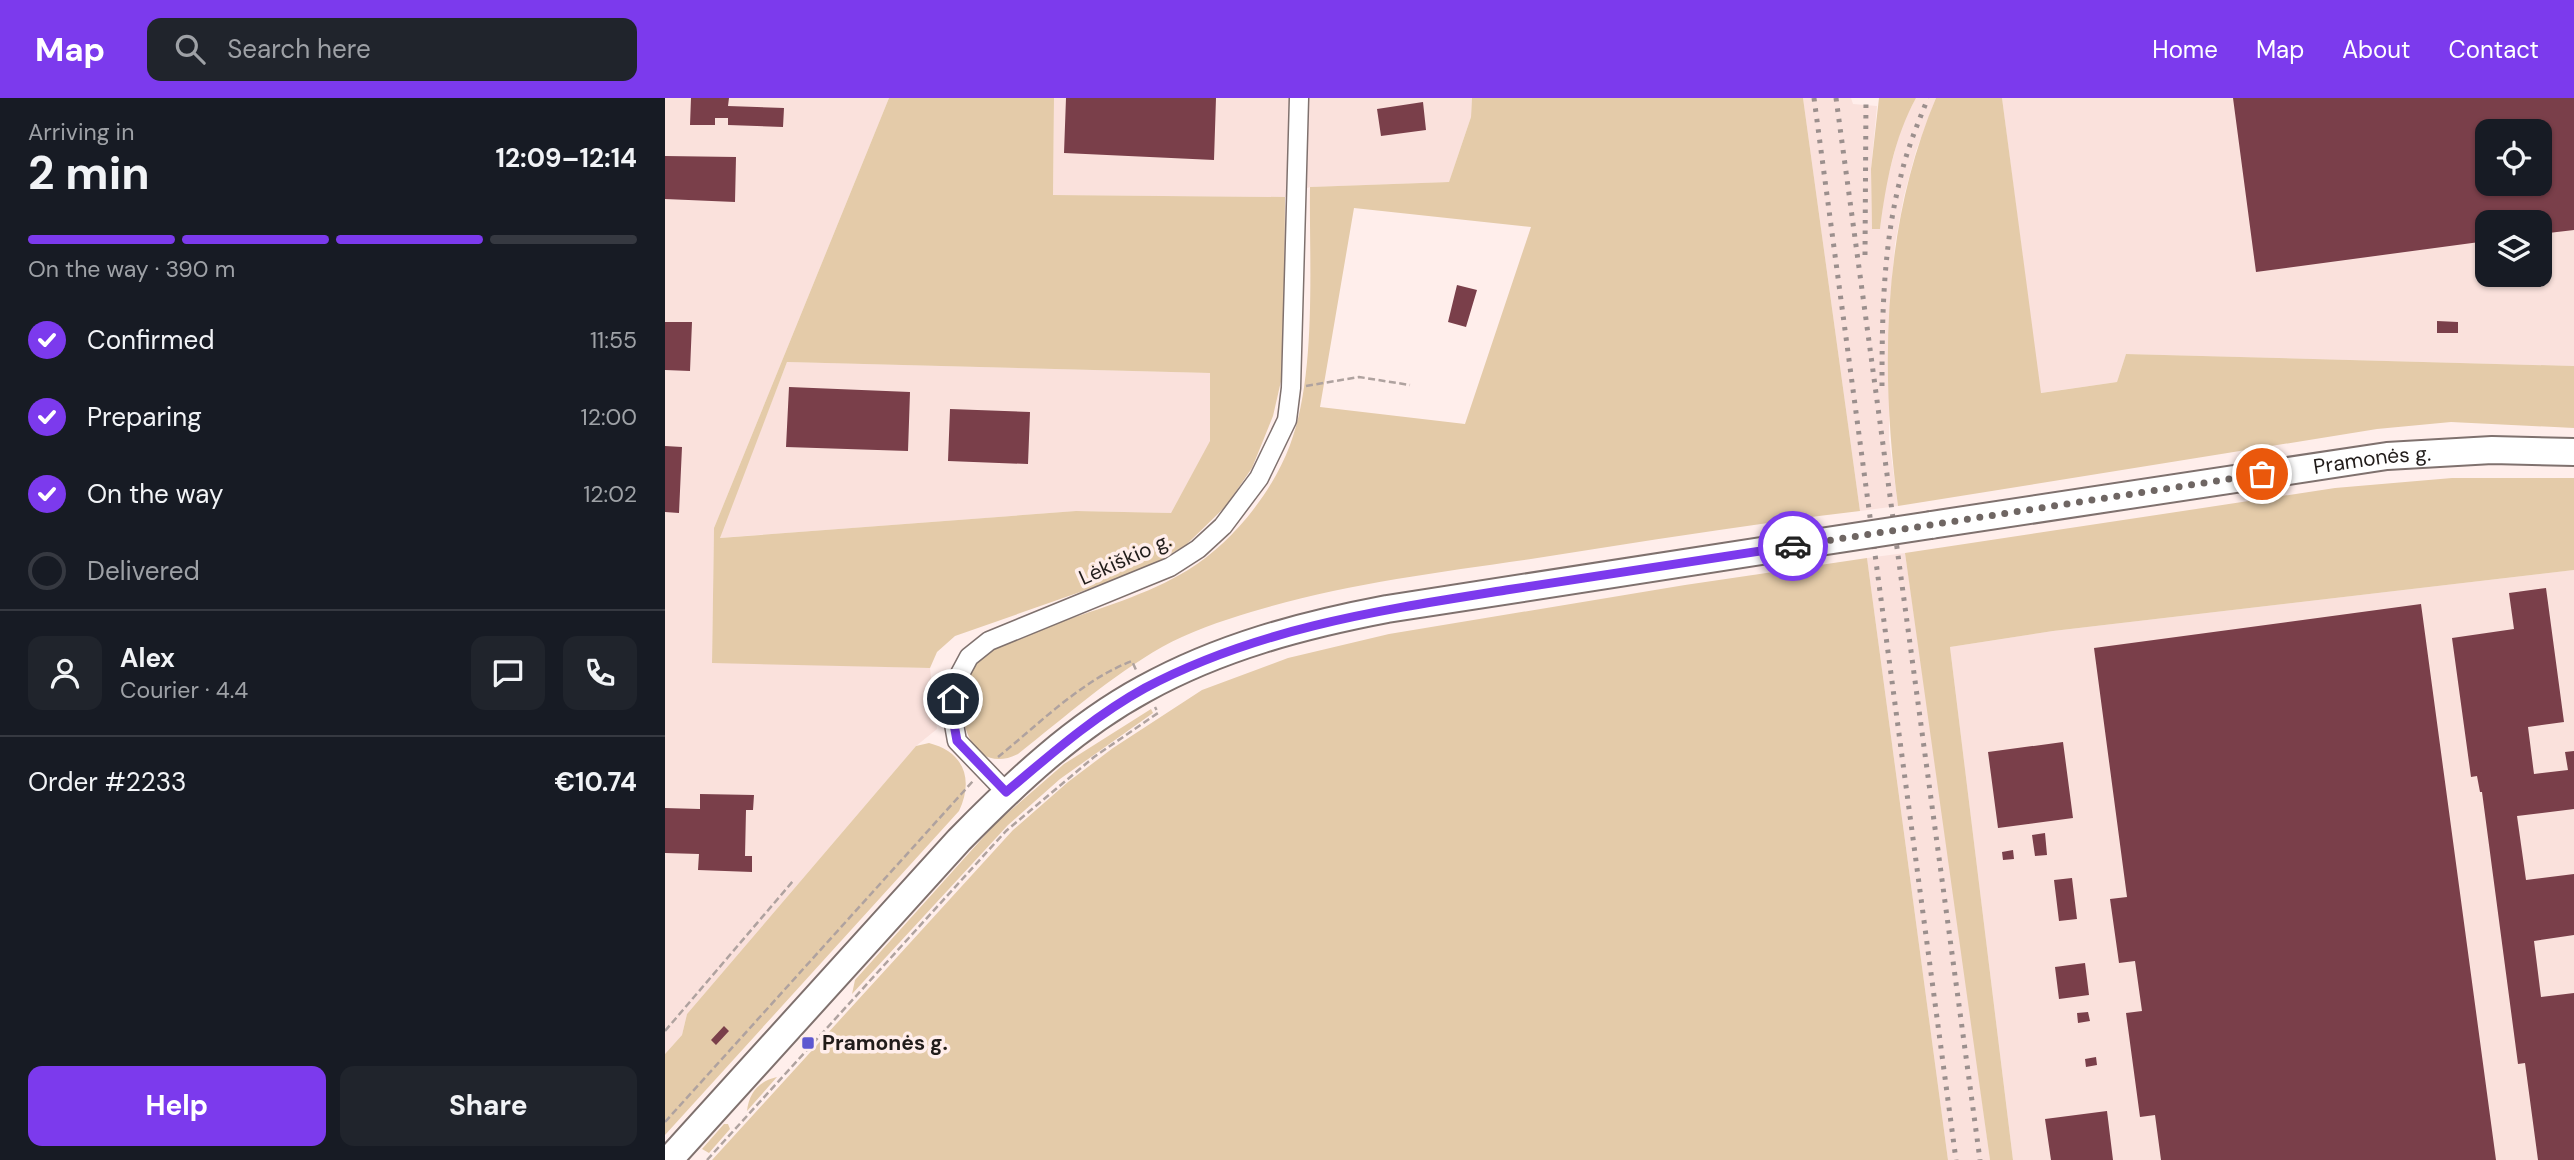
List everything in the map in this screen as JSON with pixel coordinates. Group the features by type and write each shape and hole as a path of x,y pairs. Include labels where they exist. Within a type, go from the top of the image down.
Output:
{"main road":[{"name":"Pramonės g.","path":"669,1160 959,840 1006,792 1079,732 1145,688 1244,645 1336,619 1387,609 2387,456 2492,450 2574,452"}],"street":[{"name":"Lėkiškio g.","path":"1006,792 957,741 952,713 954,685 969,657 989,640 1170,567 1198,549 1223,526 1259,478 1287,420 1291,388 1300,98"}],"path":[{"path":"1291,388 1359,377 1410,385"},
{"path":"707,1160 1006,831 1094,757 1158,713 1145,688"},
{"path":"665,1031 793,881"}],"shaded area":[{"path":"665,98 889,98 714,528 712,662 930,668 937,729 916,746 687,1014 682,1035 665,1054"},
{"path":"889,98 1054,98 1053,195 1285,197 1284,368 1273,416 1252,468 1226,506 1186,545 1143,570 955,636 937,652 930,668 712,663 714,528","holes":["787,362 1210,373 1210,441 1171,513 1076,511 720,538"]},
{"path":"1054,98 1472,98 1471,117 1449,182 1310,187 1285,197 1053,195"},
{"path":"1472,98 1803,98 1860,511 1736,527 1424,575 1286,602 1217,623 1162,647 1106,684 1018,754 1004,759 982,754 968,735 962,698 967,679 983,657 1012,640 1140,594 1188,570 1235,531 1273,481 1290,445 1299,417 1304,385 1310,318 1310,187 1449,182 1471,117","holes":["1354,208 1531,227 1465,424 1320,407"]},
{"path":"1803,98 1851,98 1853,104 1877,106 1871,169 1872,229 1880,229 1885,188 1902,124 1916,98 1936,98 1916,151 1895,244 1890,303 1889,439 1898,506 1860,511"},
{"path":"1879,98 1916,98 1908,113 1892,161 1880,229 1872,229 1871,169"},
{"path":"1936,98 2002,98 2041,393 2117,382 2126,354 2574,366 2574,428 2451,422 2377,429 1898,506 1889,403 1890,299 1895,247 1905,197 1918,147"},
{"path":"2002,98 2574,98 2574,366 2126,354 2117,382 2040,393"},
{"path":"787,362 1211,373 1211,441 1171,513 1076,511 719,538"},
{"path":"2452,478 2574,478 2574,570 2053,631 1950,647 2013,1160 1990,1160 1905,553 2335,488"},
{"path":"1905,553 1990,1160 1948,1160 1867,558"},
{"path":"1867,558 1948,1160 712,1160 1013,830 1068,782 1113,748 1202,690 1288,658 1389,634"},
{"path":"2574,570 2574,1160 2013,1160 1950,647 2053,631"},
{"path":"1151,709 1153,713 1060,779 1008,825 852,994 855,980 996,823 1064,764"},
{"path":"929,743 951,753 963,768 966,788 959,811 665,1135 665,1054 682,1035 687,1014 916,746"},
{"path":"777,1077 747,1111 756,1089 765,1081"},
{"path":"724,1124 728,1124 730,1129 709,1153 702,1149"}],"building":[{"path":"691,98 729,98 728,106 784,108 783,127 728,125 728,118 715,118 715,125 690,125"},
{"path":"1066,98 1216,98 1214,160 1064,153"},
{"path":"2233,98 2574,98 2574,230 2552,233 2552,210 2475,210 2475,243 2256,272"},
{"path":"1423,102 1426,130 1381,136 1377,109"},
{"path":"665,156 736,157 735,202 665,199"},
{"path":"1457,285 1477,290 1466,327 1448,322"},
{"path":"2437,321 2458,322 2458,333 2437,333"},
{"path":"665,322 692,322 690,371 665,370"},
{"path":"789,387 910,392 908,451 786,447"},
{"path":"950,409 1030,412 1028,464 948,461"},
{"path":"665,446 682,447 679,513 665,512"},
{"path":"2546,588 2564,722 2528,727 2534,774 2568,770 2565,752 2574,751 2574,809 2517,816 2526,880 2574,874 2574,935 2534,941 2541,997 2574,993 2574,1160 2538,1160 2525,1063 2518,1064 2482,792 2477,776 2471,777 2452,638 2514,629 2509,593"},
{"path":"2421,604 2496,1160 2161,1160 2155,1115 2140,1117 2126,1013 2142,1011 2135,961 2119,963 2110,899 2127,897 2094,648"},
{"path":"2063,742 2073,818 1998,828 1988,752"},
{"path":"700,794 754,795 753,810 746,810 745,856 752,856 752,872 698,870 699,854 665,853 665,808 700,809"},
{"path":"2045,833 2047,855 2035,856 2032,835"},
{"path":"2013,850 2014,859 2003,860 2002,852"},
{"path":"2072,878 2077,919 2059,921 2054,880"},
{"path":"2085,963 2089,995 2059,999 2055,967"},
{"path":"2088,1012 2090,1021 2078,1023 2077,1013"},
{"path":"724,1026 729,1031 716,1045 711,1040"},
{"path":"2096,1057 2097,1065 2086,1067 2085,1059"},
{"path":"2107,1111 2113,1160 2051,1160 2045,1119"}],"railway":[{"path":"1814,98 1956,1160"},
{"path":"1836,98 1980,1160"},
{"path":"1865,255 1866,98"},
{"path":"1882,386 1883,309 1894,205 1905,159 1928,98"}],"way so far":[{"path":"1793,546 2262,474"}],"place":[{"name":"Pramonės g.","path":"808,1043"}],"route":[{"path":"953,699 952,713 957,741 1006,792 1107,711 1145,688 1216,655 1285,632 1387,609 1793,546"}]}
